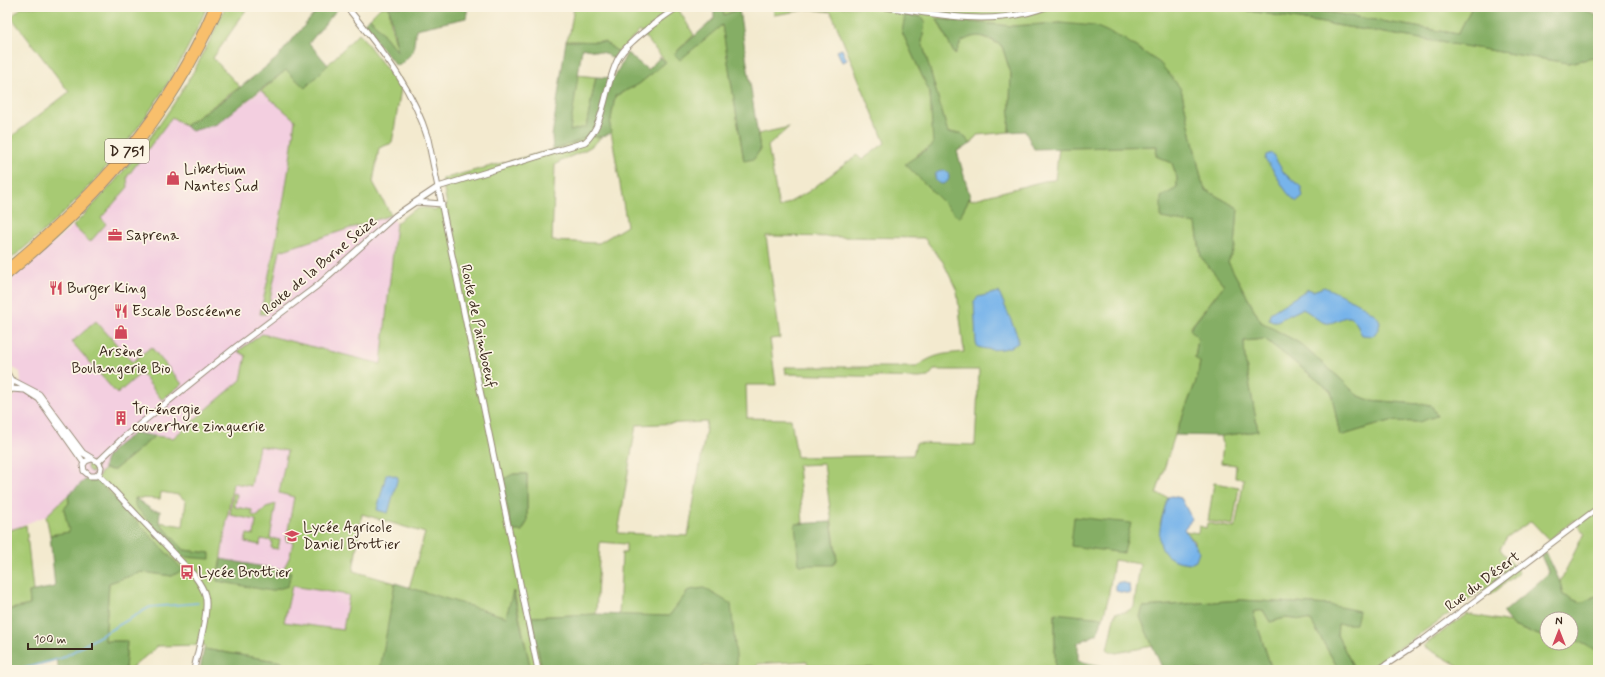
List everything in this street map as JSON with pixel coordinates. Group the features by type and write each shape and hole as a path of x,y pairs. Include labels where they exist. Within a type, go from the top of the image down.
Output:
{"highway":[{"name":"D 751","path":"7,268 49,232 88,195 135,140 159,106 182,69 213,7"},
{"name":"D 751","path":"7,276 85,207 132,154 162,113 184,79 220,7"},
{"path":"1592,7 1598,10"}],"street":[{"name":"Route de Paimboeuf","path":"347,7 390,62 413,99 428,139 538,670"},
{"name":"Route de la Borne Seize","path":"98,462 124,437 237,346 317,286 395,216 415,202 438,187 585,142 593,132 609,80 620,55 645,32 678,7"},
{"path":"886,7 920,12 988,18 1021,14 1046,7"},
{"path":"415,202 442,204"},
{"path":"7,374 12,380 39,394 83,453 98,462 101,467 98,474 93,476 85,474 83,468 84,463 36,396 25,390 11,389"},
{"path":"7,394 11,389 12,380"},
{"path":"84,463 92,459"},
{"path":"98,474 193,574 203,588 206,597 206,609 194,670"},
{"name":"Rue du Désert","path":"1378,670 1424,640 1598,508"}],"shaded area":[{"path":"261,91 295,119 291,157 269,276 260,314 267,314 279,251 391,215 396,223 381,364 262,334 239,352 246,356 241,380 173,439 104,462 104,469 96,479 85,480 46,516 7,531 7,402 17,394 21,381 20,372 7,364 7,283 73,226 89,241 106,224 101,219 128,187 127,177 173,116 192,131 217,124"},
{"name":"Lycée Agricole Daniel Brottier","path":"243,425 373,443 337,670 200,670 218,578"}],"green space":[{"path":"22,7 207,7 190,44 170,80 123,147 97,178 68,208 39,236 7,262 7,140 69,92 11,17"},
{"path":"225,7 248,7 213,58 240,87 185,126 172,117 127,177 128,187 101,218 106,224 90,242 73,226 119,177 160,124 196,67"},
{"path":"320,7 339,7 309,43 328,65 305,88 286,70 217,124 192,131 185,126 228,97 276,59"},
{"path":"381,7 389,7 391,25 398,52 370,18"},
{"path":"389,7 468,7 466,18 416,29 413,52 400,65 396,66 363,24 370,18 398,52"},
{"path":"574,7 677,7 694,35 674,54 722,24 744,161 760,151 758,134 789,127 768,146 779,208 808,192 857,155 862,160 885,143 831,12 811,9 774,15 773,7 1225,7 1568,63 1598,57 1598,595 1581,603 1563,595 1560,582 1584,533 1574,520 1549,540 1531,521 1507,537 1500,549 1519,572 1491,595 1486,588 1368,670 1355,670 1337,635 1338,624 1330,605 1241,600 1143,607 1140,617 1153,646 1116,653 1107,650 1115,613 1126,612 1134,607 1140,564 1114,560 1108,599 1103,618 1055,614 1055,670 966,670 965,666 958,670 878,670 875,668 808,666 807,661 757,664 757,670 702,670 689,590 669,616 619,615 622,553 626,553 626,544 600,542 596,614 531,617 542,670 531,670 514,592 506,617 409,588 425,533 362,514 353,571 395,583 381,670 281,670 282,662 204,649 205,645 158,646 129,670 125,670 127,641 105,641 109,583 142,572 172,576 182,570 96,479 104,469 114,470 155,436 173,438 241,380 246,356 238,351 262,334 381,364 396,223 418,208 429,208 435,210 447,205 442,179 548,151 587,136 601,137 591,147 555,165 552,241 599,243 627,226 610,125 615,96 639,84 666,62 640,31 618,52 605,42 566,41 570,32","holes":["937,19 1012,26 1060,23 1181,89 1202,182 1206,190 1238,208 1235,247 1228,262 1261,322 1299,343 1357,395 1369,400 1431,405 1419,422 1390,421 1340,436 1331,391 1265,339 1244,341 1245,359 1258,431 1221,436 1223,444 1221,463 1236,465 1235,478 1244,479 1235,528 1207,523 1206,528 1199,526 1198,533 1185,531 1194,541 1194,562 1188,563 1160,524 1168,497 1156,494 1175,435 1197,379 1200,362 1195,357 1198,338 1190,328 1224,285 1201,257 1196,224 1177,188 1177,178 1172,163 1156,156 1157,146 1059,148 1055,180 1044,181 971,200 970,197 959,217 916,155 934,145 930,93 902,32 925,22 922,42 948,133 961,133 971,144 977,135 1009,132 1011,74 1002,46 987,38 975,36 970,36 960,43 955,55","766,236 924,238 943,262 957,291 964,352 939,355 928,359 916,367 785,367 786,374 919,378 928,377 934,370 979,370 975,445 916,443 913,455 797,457 791,419 747,418 746,385 776,385 770,339 780,338","707,422 688,536 618,533 636,425","259,446 287,451 279,493 294,497 286,541 293,542 290,556 283,570 291,572 217,581 233,483 251,486","824,464 837,560 795,524 803,523 798,465","513,474 527,474 527,522 525,526","161,492 179,495 186,501 183,526 159,522 184,550 210,553 183,557 135,498 160,499","292,586 349,595 343,630 284,622"]},
{"path":"714,7 722,7 724,15 739,9 760,150 754,159 744,161 722,25 680,60 674,54 714,19"},
{"path":"722,7 742,7 724,15"},
{"path":"1225,7 1297,7 1458,34 1472,7 1579,7 1598,16 1598,57 1568,63"},
{"path":"1297,7 1472,7 1458,34"},
{"path":"905,15 922,17 925,22 922,42 948,133 961,133 971,144 957,151 970,197 959,218 905,164 933,145 930,93 902,32"},
{"path":"937,19 1012,26 1060,23 1095,26 1124,39 1160,63 1181,89 1202,182 1206,190 1238,208 1235,247 1228,262 1261,322 1299,343 1357,395 1369,400 1431,405 1437,416 1419,422 1390,421 1340,436 1331,391 1265,339 1244,341 1245,359 1258,431 1221,436 1175,435 1197,379 1200,362 1195,358 1198,338 1190,329 1224,285 1201,257 1196,224 1161,218 1161,197 1177,188 1177,178 1172,163 1156,156 1157,146 1034,149 1025,131 1009,132 1011,74 1002,46 982,36 977,36 961,42 955,55"},
{"path":"359,33 401,88 392,143 379,148 373,182 391,215 280,251 267,314 260,314 271,266 289,169 295,120 261,91 287,69 305,88"},
{"path":"566,41 605,42 618,52 613,59 605,53 582,48 570,131 586,127 596,77 614,78 627,53 648,70 660,57 666,62 639,84 615,96 610,125 611,133 601,137 587,136 553,150 552,136"},
{"path":"577,75 596,77 586,127 570,131"},
{"path":"96,321 132,362 151,347 182,384 162,400 141,373 117,394 72,342"},
{"path":"135,433 155,436 114,470 104,469 107,458 114,448"},
{"path":"90,462 94,462 97,467 94,472 90,472 87,469 87,465"},
{"path":"513,474 527,474 527,522 522,531 512,531 502,480"},
{"path":"96,479 183,570 172,576 142,572 109,583 105,641 127,641 125,670 59,670 56,660 20,670 7,670 7,610 30,605 29,592 55,587 50,535 69,532 64,509 69,503 68,495 85,480"},
{"path":"1214,483 1239,487 1233,525 1208,521"},
{"path":"233,493 237,494 235,507 252,510 252,515 258,516 266,507 276,504 270,538 280,540 278,549 271,548 272,541 261,539 260,545 245,542 247,534 254,535 256,520 230,515"},
{"path":"68,495 69,503 64,509 70,532 50,535 46,516"},
{"path":"135,498 152,510 160,511 159,522 184,550 210,553 210,559 183,557 135,506"},
{"path":"1074,517 1131,523 1124,553 1071,546"},
{"path":"831,522 837,560 833,565 799,565 795,524"},
{"path":"26,525 33,591 29,592 30,605 7,610 7,531"},
{"path":"1546,552 1560,582 1563,595 1581,603 1598,595 1598,651 1579,642 1579,611 1539,611 1539,635 1513,626 1503,613 1549,573 1541,556"},
{"path":"221,559 291,572 288,586 271,591 217,581"},
{"path":"395,583 506,617 513,591 531,670 380,670"},
{"path":"704,588 731,604 737,666 703,666 702,670 542,670 531,617 596,614 669,616 689,590"},
{"path":"1241,600 1330,605 1359,611 1356,624 1338,624 1337,635 1355,670 1339,670 1311,621 1285,618 1270,622 1263,610 1253,612 1272,670 1163,670 1140,617 1143,607"},
{"path":"1263,610 1270,622 1285,618 1311,621 1339,670 1272,670 1253,612"},
{"path":"1055,613 1103,618 1097,634 1078,643 1078,661 1102,666 1101,670 1055,670"},
{"path":"1467,614 1510,622 1513,626 1539,635 1539,651 1579,651 1579,641 1598,651 1598,670 1466,670 1423,646"},
{"path":"204,649 282,662 281,670 200,670"}],"water":[{"path":"842,49 847,60 842,62 837,51"},
{"path":"1272,153 1284,173 1301,187 1303,197 1297,202 1283,187 1265,160 1266,155"},
{"path":"942,170 947,172 949,177 947,182 942,184 937,182 935,177 937,172"},
{"path":"1324,287 1364,307 1377,317 1380,324 1378,330 1373,336 1362,335 1352,318 1345,317 1330,323 1326,323 1302,309 1277,321 1269,319 1270,313 1308,289 1313,291"},
{"path":"999,292 1018,337 1018,343 1009,348 998,350 978,347 976,343 974,301 978,297"},
{"path":"388,474 398,477 388,513 377,510 386,475"},
{"path":"1172,496 1181,498 1192,519 1184,529 1199,551 1196,561 1192,563 1178,561 1168,556 1162,549 1160,531 1162,520 1168,497"},
{"path":"1119,582 1129,584 1130,594 1116,591 1116,584"}],"waterway":[{"path":"18,670 62,658 150,607 198,603"}],"place":[{"name":"Libertium Nantes Sud","path":"173,178"},
{"name":"Saprena","path":"115,235"},
{"name":"Burger King","path":"56,288"},
{"name":"Escale Boscéenne","path":"121,311"},
{"name":"Arsène Boulangerie Bio","path":"121,332"},
{"name":"Tri-énergie couverture zinguerie","path":"121,418"},
{"name":"Lycée Agricole Daniel Brottier","path":"292,536"},
{"name":"Lycée Brottier","path":"187,572"}]}
